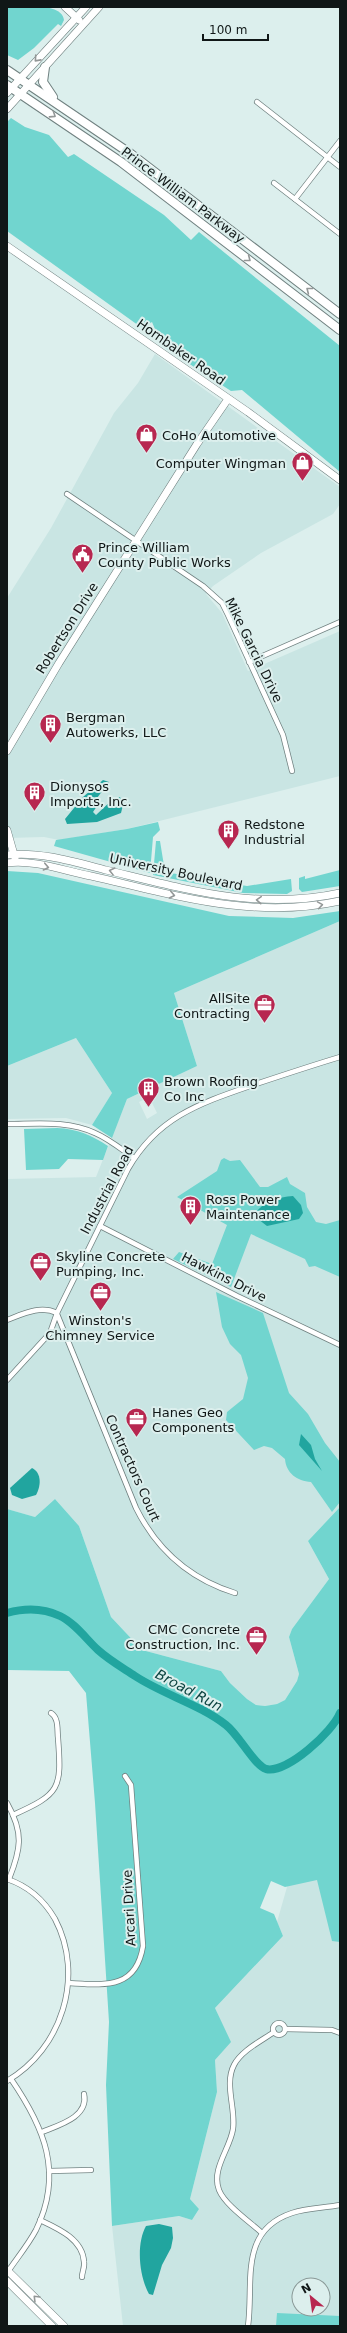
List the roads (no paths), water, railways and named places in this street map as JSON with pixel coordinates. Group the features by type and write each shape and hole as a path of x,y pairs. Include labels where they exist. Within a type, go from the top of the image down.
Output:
{"highway":[{"path":"45,67 43,77 45,86 58,103"},
{"name":"Prince William Parkway","path":"7,70 58,103 163,178 340,314"},
{"name":"Prince William Parkway","path":"8,89 21,94 121,162 340,330"}],"main road":[{"path":"65,7 84,24"},
{"path":"8,89 86,7"},
{"path":"7,109 99,7"},
{"name":"Hornbaker Road","path":"7,246 228,399 340,480"},
{"name":"Robertson Drive","path":"7,751 59,663 192,451 228,399"},
{"path":"7,830 16,854 15,862"},
{"name":"University Boulevard","path":"7,855 16,854 89,866 224,897 268,901 304,899 340,893"},
{"name":"University Boulevard","path":"7,863 15,862 246,908 293,909 340,901"},
{"path":"8,2272 64,2326"},
{"path":"7,2281 52,2326"}],"street":[{"path":"257,102 340,167"},
{"path":"295,199 340,141"},
{"path":"274,183 340,234"},
{"name":"Mike Garcia Drive","path":"67,494 137,540 214,595 228,615 283,735 292,771"},
{"path":"249,662 340,622"},
{"name":"Industrial Road","path":"7,1380 50,1333 57,1313 134,1158 157,1131 177,1116 198,1105 340,1057"},
{"path":"7,1124 63,1124 82,1128 102,1136 134,1158"},
{"name":"Hawkins Drive","path":"100,1226 244,1299 340,1345"},
{"path":"7,1320 36,1310 44,1309 57,1313"},
{"name":"Contractors Court","path":"57,1313 136,1508 147,1528 167,1553 186,1569 212,1584 235,1593"},
{"path":"13,1815 41,1802 57,1785 60,1766 57,1720 51,1713"},
{"name":"Arcari Drive","path":"69,1983 112,1984 121,1981 130,1974 141,1956 142,1938 131,1785 125,1776"},
{"path":"7,1803 13,1815 20,1841 18,1856 8,1879 35,1894 51,1913 65,1945 69,1966 69,1983 63,2010 52,2035 33,2060 9,2080 32,2111 42,2132 49,2171 48,2194 40,2220 31,2239 8,2272"},
{"path":"274,2032 273,2026 278,2023 283,2024 285,2029"},
{"path":"274,2032 280,2034 285,2029 332,2030 340,2033"},
{"path":"262,2233 223,2196 218,2188 218,2175 233,2129 232,2068 241,2056 274,2032"},
{"path":"42,2132 62,2124 78,2114 84,2107 84,2094"},
{"path":"49,2171 91,2170"},
{"path":"248,2326 251,2262 262,2233 274,2222 290,2213 340,2205"},
{"path":"40,2220 63,2232 77,2245 84,2261 82,2277"}],"waterway":[{"name":"Broad Run","path":"7,1613 20,1610 41,1610 54,1613 65,1619 98,1650 116,1664 146,1683 193,1705 226,1725 251,1756 266,1769 275,1769 285,1765 308,1750 336,1721 340,1713"}],"place":[{"name":"CoHo Automotive","path":"147,454"},
{"name":"Computer Wingman","path":"302,482"},
{"name":"Prince William County Public Works","path":"83,574"},
{"name":"Bergman Autowerks, LLC","path":"50,744"},
{"name":"Dionysos Imports, Inc.","path":"34,812"},
{"name":"Redstone Industrial","path":"229,850"},
{"name":"AllSite Contracting","path":"265,1024"},
{"name":"Brown Roofing Co Inc","path":"148,1108"},
{"name":"Ross Power Maintenance","path":"191,1226"},
{"name":"Skyline Concrete Pumping, Inc.","path":"41,1282"},
{"name":"Winston's Chimney Service","path":"100,1312"},
{"name":"Hanes Geo Components","path":"137,1438"},
{"name":"CMC Concrete Construction, Inc.","path":"256,1656"}]}
